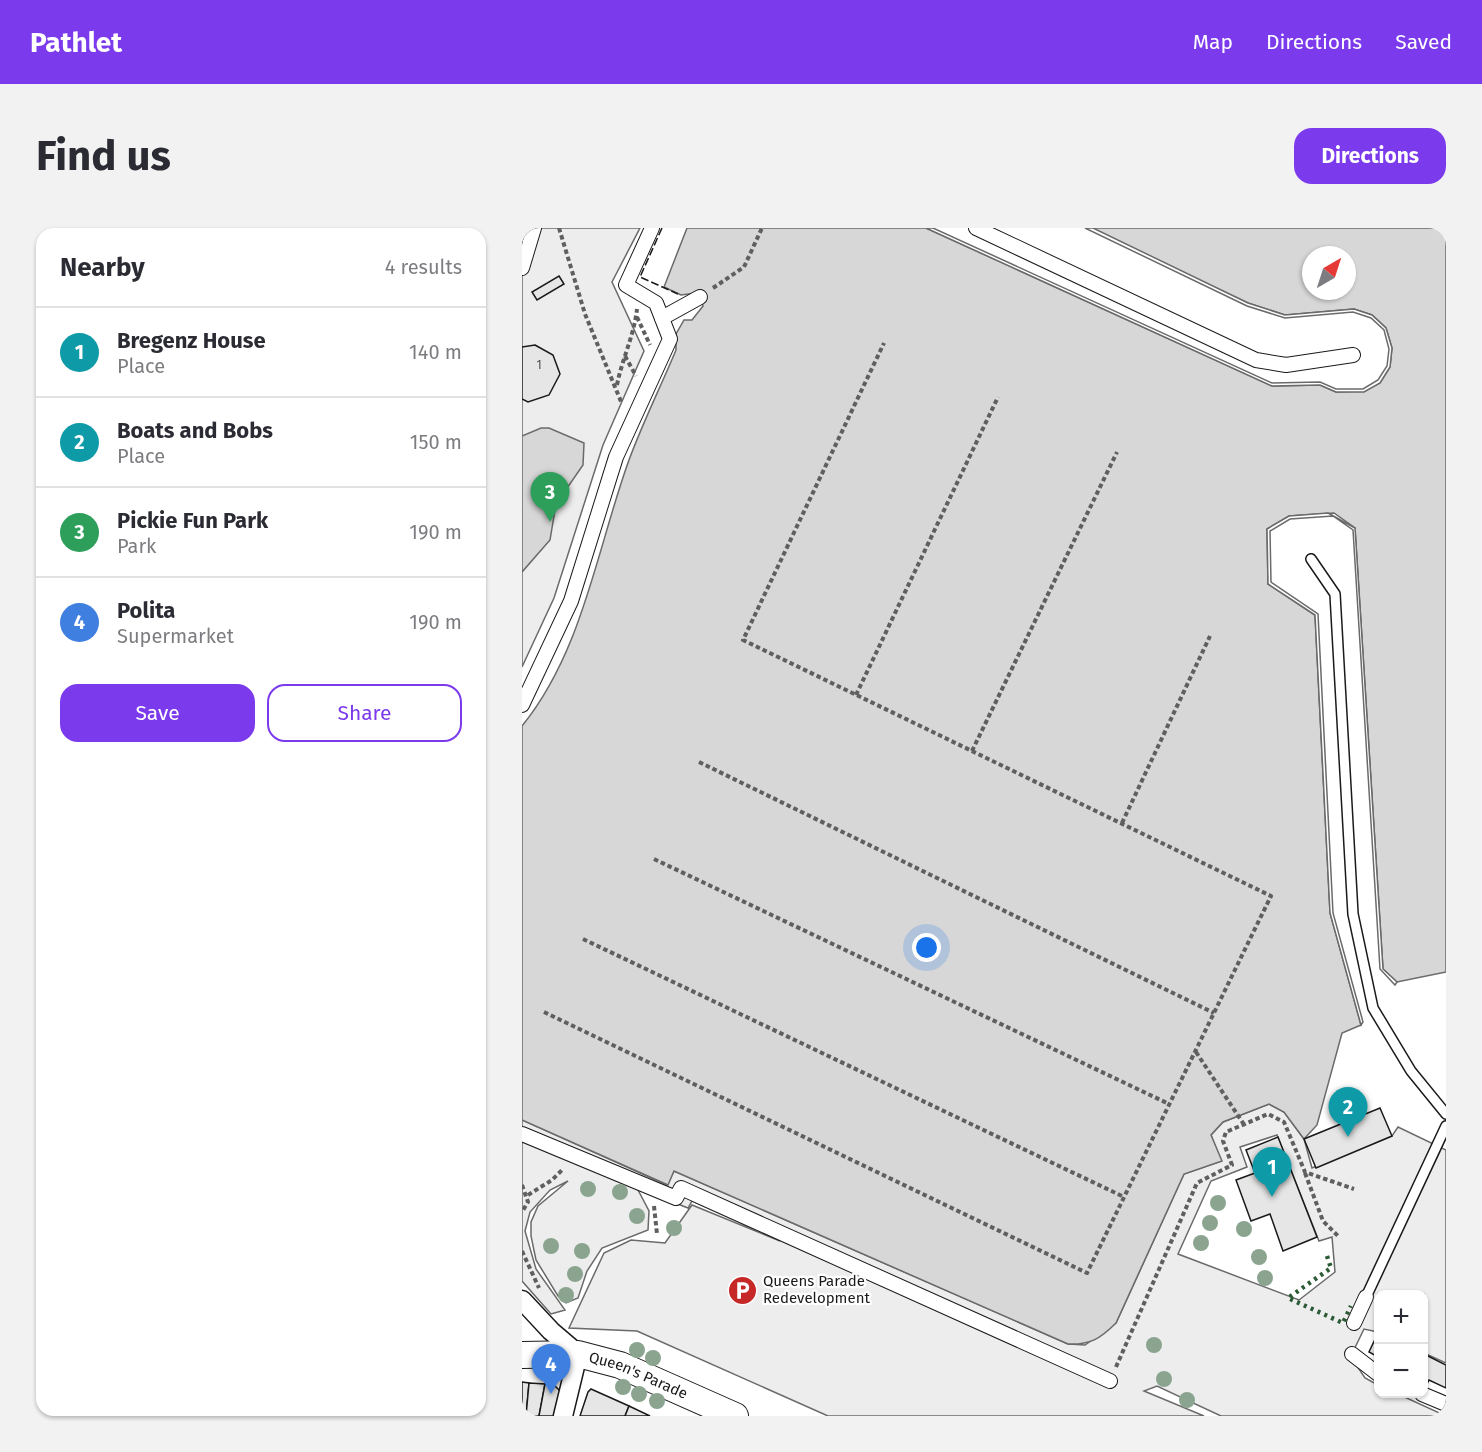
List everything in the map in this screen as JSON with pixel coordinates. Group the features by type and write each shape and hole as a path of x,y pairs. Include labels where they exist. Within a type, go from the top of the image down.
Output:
{"main road":[{"path":"522,1355 578,1354"},
{"name":"Queen's Parade","path":"578,1354 620,1365 735,1416"}],"street":[{"path":"522,268 534,228"},
{"path":"522,705 571,601 616,457 670,339 656,303 626,285 652,228"},
{"path":"976,228 1256,360 1286,365 1353,355"},
{"path":"662,318 700,297"},
{"path":"522,1134 676,1198 681,1188 1110,1381"},
{"path":"1354,1323 1366,1297"},
{"name":"Queen's Parade","path":"525,1304 578,1354"},
{"path":"563,1416 578,1354"},
{"path":"1352,1354 1374,1371"},
{"path":"1428,1396 1446,1404"}],"lane":[{"path":"1311,559 1335,594 1353,914 1373,1008 1411,1071 1446,1114"},
{"path":"1366,1297 1446,1126"}],"path":[{"path":"559,228 585,314 631,427"},
{"path":"700,297 744,267 762,228"},
{"path":"616,387 636,316 640,293"},
{"path":"636,316 659,364"},
{"path":"544,1012 1087,1273 1271,896 743,640 884,343"},
{"path":"856,695 998,397"},
{"path":"972,751 1117,452"},
{"path":"1122,823 1210,636"},
{"path":"699,762 1214,1012"},
{"path":"654,859 1169,1104"},
{"path":"583,939 1124,1197"},
{"path":"1196,1052 1243,1123"},
{"path":"1110,1381 1197,1183 1232,1165 1223,1141 1226,1132 1268,1114 1284,1122 1323,1221 1338,1236"},
{"path":"522,1212 528,1196 552,1180 575,1156"},
{"path":"1305,1172 1354,1189"},
{"path":"522,1185 528,1196"},
{"path":"653,1188 657,1234"}],"shaded area":[{"path":"522,228 640,228 612,282 644,351 603,445 554,598 522,667"},
{"path":"687,228 926,228 1272,386 1320,385 1336,392 1364,391 1380,383 1390,367 1392,348 1386,328 1372,315 1354,309 1285,315 1248,303 1088,228 1446,228 1446,972 1397,982 1383,969 1355,528 1334,513 1289,516 1267,529 1268,584 1315,615 1330,913 1361,1025 1342,1033 1317,1125 1304,1139 1284,1112 1269,1104 1223,1122 1211,1135 1222,1161 1184,1174 1116,1323 1094,1340 1068,1344 674,1171 668,1185 522,1120 522,726 543,697 574,632 629,460 676,350 676,334 684,320 692,320 703,306 701,298 696,293 681,295 664,287"},
{"path":"541,428 549,428 584,443 583,465 556,504 550,540 522,572 522,436"},
{"path":"1269,1104 1284,1112 1304,1139 1312,1168 1392,1136 1398,1127 1446,1150 1446,1363 1428,1355 1428,1290 1374,1290 1374,1331 1364,1329 1349,1360 1357,1366 1365,1378 1374,1383 1374,1398 1407,1398 1446,1416 1221,1416 1157,1386 1144,1391 1204,1416 828,1416 637,1331 569,1328 604,1253 631,1240 665,1243 692,1205 780,1241 692,1201 688,1208 637,1188 649,1211 648,1230 602,1248 587,1271 578,1298 566,1303 558,1296 536,1260 531,1236 531,1222 538,1206 568,1181 550,1190 530,1212 525,1231 536,1269 565,1310 551,1314 522,1281 522,1120 667,1185 674,1171 1068,1344 1085,1345 1116,1323 1184,1174 1221,1161 1211,1135 1223,1122","holes":["1277,1135 1319,1241 1332,1237 1335,1272 1299,1300 1178,1254 1211,1181 1247,1167 1240,1147"]}],"pier":[{"path":"926,228 933,228 1272,383 1320,382 1336,389 1363,389 1378,380 1387,366 1389,349 1384,330 1371,318 1353,312 1285,318 1247,306 1085,228 1093,228 1248,303 1285,315 1354,309 1372,315 1386,328 1392,348 1390,367 1380,383 1364,392 1336,392 1320,385 1272,386"},
{"path":"1328,513 1355,528 1383,969 1397,982 1395,985 1380,969 1353,530 1333,516 1290,519 1270,531 1271,582 1318,614 1333,913 1363,1022 1361,1025 1330,913 1315,615 1268,584 1267,529 1289,516"}],"building":[{"path":"559,276 564,284 537,300 532,292"},
{"path":"535,345 553,355 560,374 549,395 528,402 522,399 522,347"},
{"path":"1380,1108 1392,1136 1316,1168 1304,1139"},
{"path":"1278,1137 1317,1237 1283,1251 1270,1214 1251,1221 1236,1180 1255,1173 1246,1150"},
{"path":"1374,1341 1374,1355 1369,1352"},
{"path":"1428,1356 1446,1365 1446,1388 1429,1380 1428,1382"},
{"path":"522,1382 529,1383 526,1416 522,1416"},
{"path":"529,1383 545,1384 539,1416 526,1416"},
{"path":"545,1384 553,1384 561,1392 555,1416 539,1416"},
{"path":"591,1389 629,1406 625,1416 580,1416"},
{"path":"629,1406 650,1416 625,1416"}],"hedge":[{"path":"1327,1256 1331,1268 1288,1298 1343,1323 1351,1306"}],"fence":[{"path":"662,228 640,277 678,294"}],"place":[{"name":"Pickie Fun Park","path":"550,522"},
{"name":"Boats and Bobs","path":"1348,1137"},
{"name":"Bregenz House","path":"1272,1197"},
{"name":"Queens Parade Redevelopment","path":"742,1290"},
{"name":"Polita","path":"551,1394"}]}
